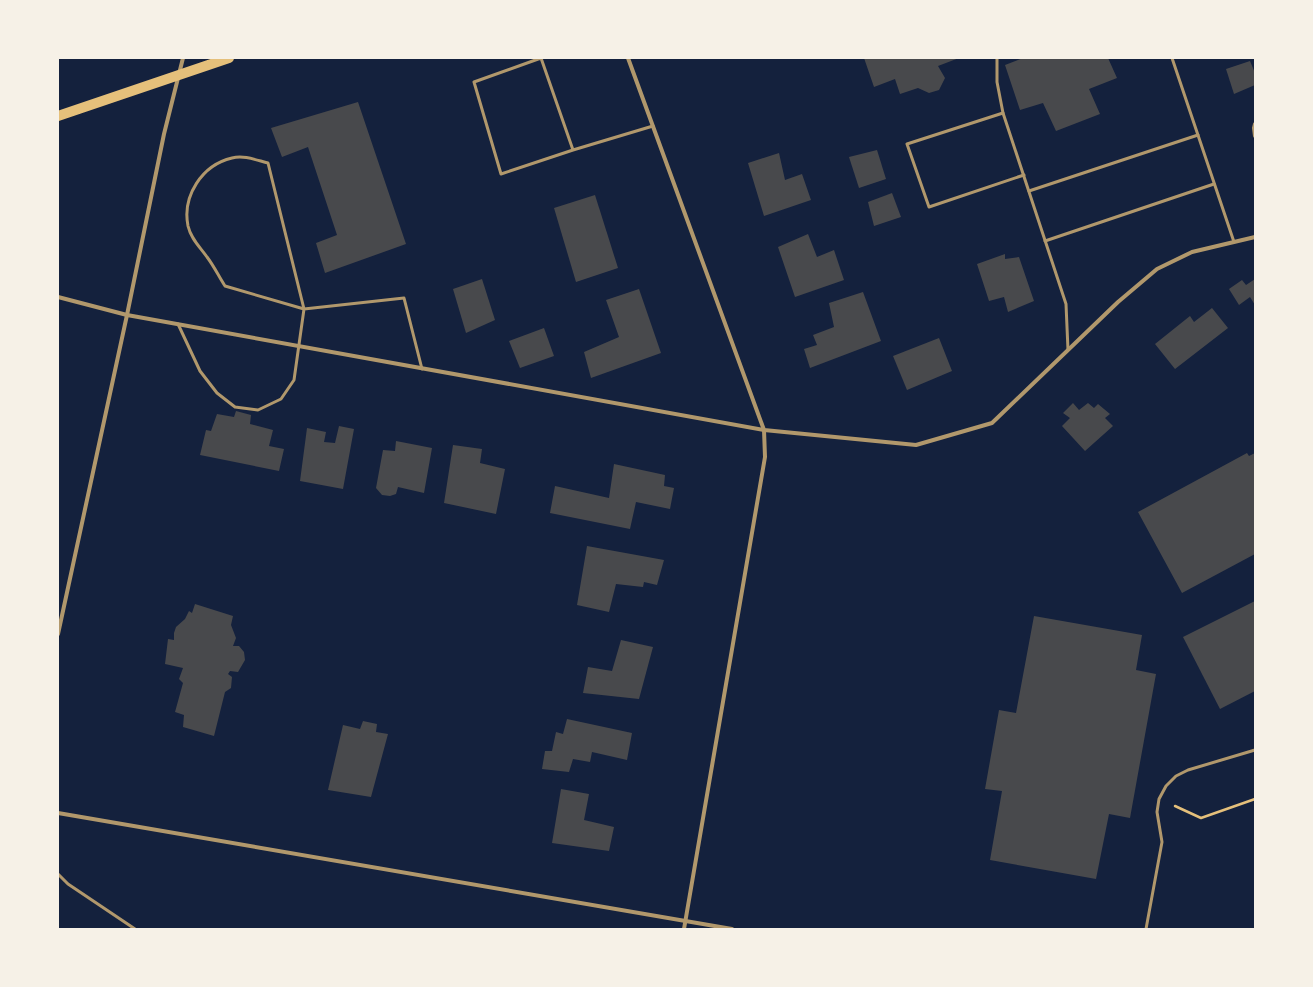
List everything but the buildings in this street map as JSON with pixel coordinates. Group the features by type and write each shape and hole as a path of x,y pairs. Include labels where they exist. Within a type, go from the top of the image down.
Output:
{"main road":[{"path":"58,116 229,58"}],"street":[{"path":"58,634 127,316 164,134 183,58"},
{"path":"628,58 764,430 766,457 684,929"},
{"path":"1255,124 1255,136"},
{"path":"58,297 127,316 764,430 916,445 992,423 1118,302 1157,269 1192,252 1255,237"},
{"path":"58,813 732,929"}],"lane":[{"path":"573,150 541,58 474,82 501,174 573,150 653,126"},
{"path":"998,58 997,82 1003,113 1066,304 1068,350"},
{"path":"1172,58 1234,242"},
{"path":"1003,113 907,144 929,207 1024,175"},
{"path":"1029,191 1198,135"},
{"path":"178,324 200,371 217,393 235,407 258,410 281,399 294,380 300,347 304,309 268,163 251,158 232,158 216,165 201,176 191,191 187,209 188,227 196,244 208,258 225,286 304,309 404,298 422,369"},
{"path":"1045,241 1214,184"},
{"path":"1146,929 1162,842 1157,812 1159,799 1166,786 1176,776 1188,770 1255,750"},
{"path":"58,874 68,884 135,929"}],"path":[{"path":"1175,806 1202,818 1255,799"}]}
